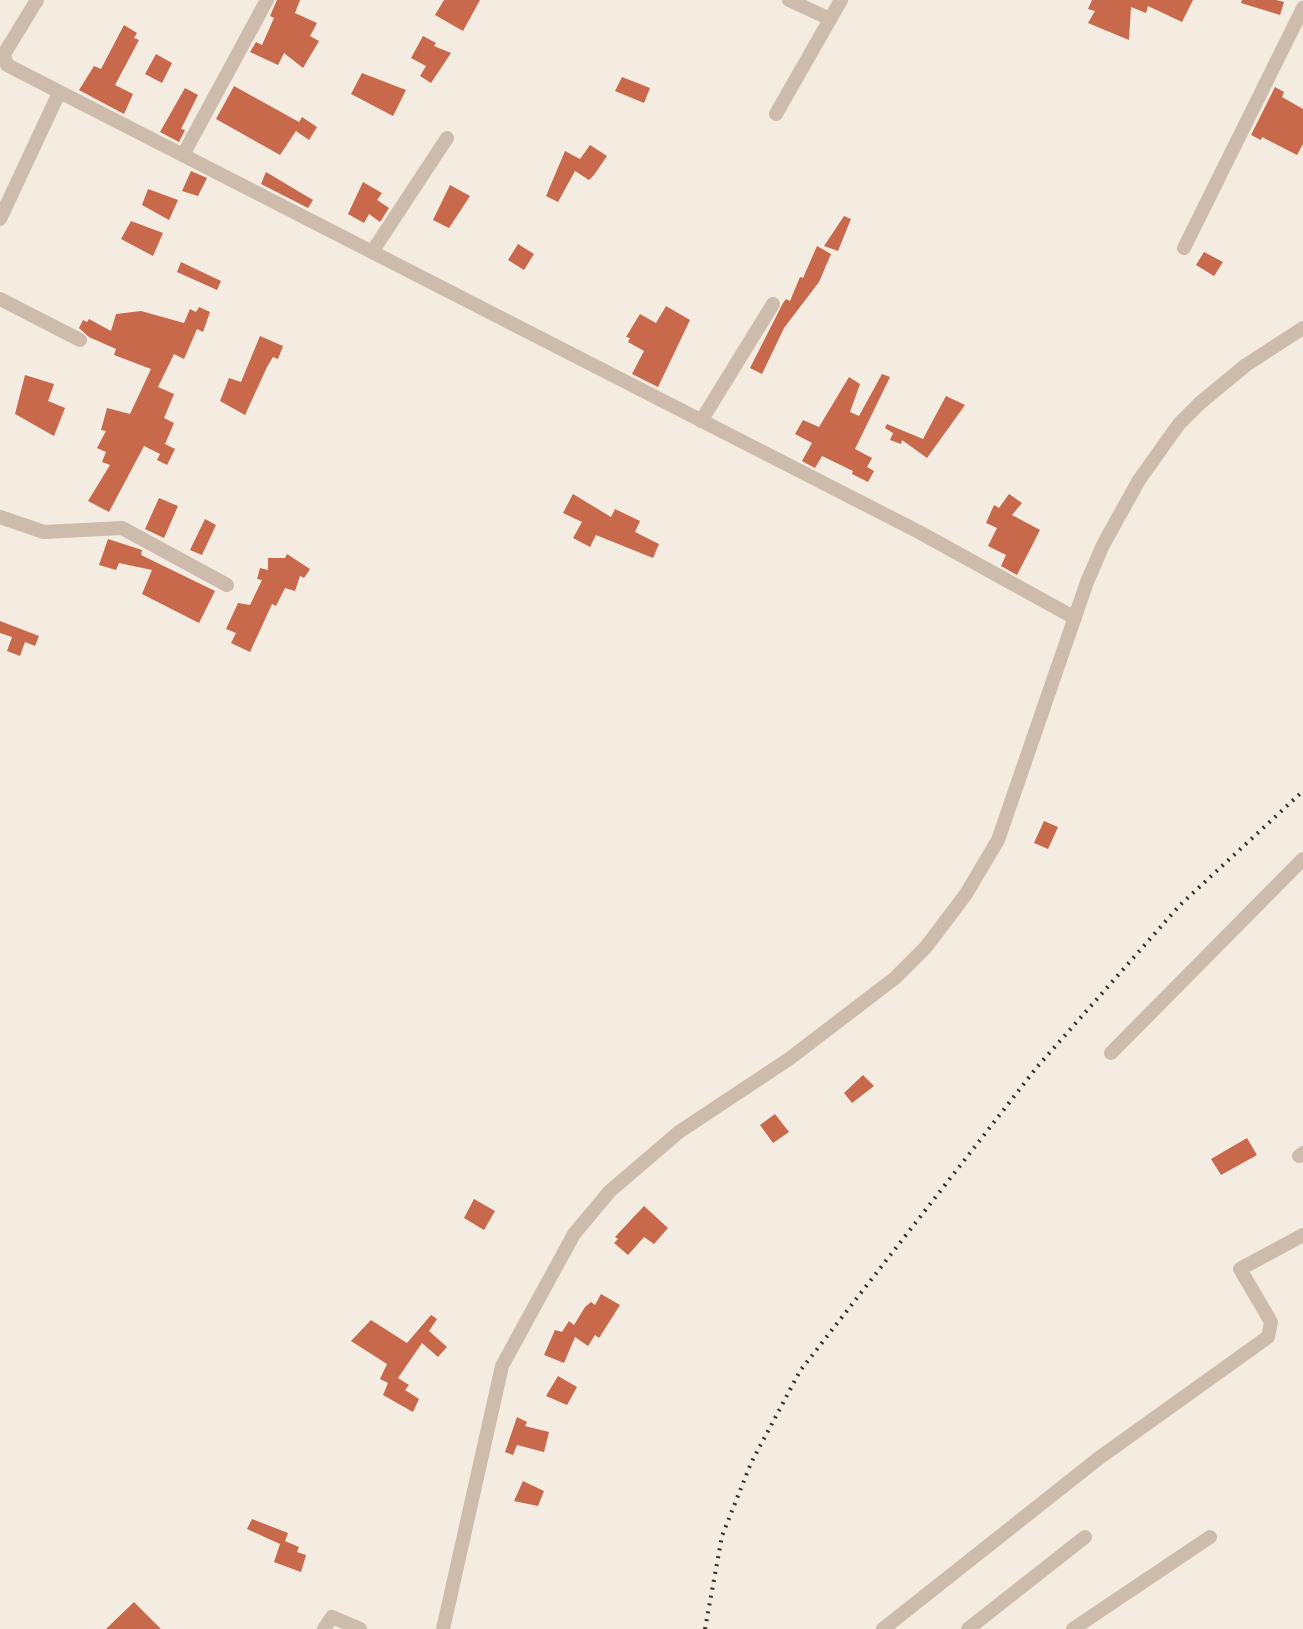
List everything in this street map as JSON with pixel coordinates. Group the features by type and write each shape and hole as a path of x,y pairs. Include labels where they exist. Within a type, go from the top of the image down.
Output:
{"street":[{"path":"37,0 5,52 4,61 59,93 919,532 1075,618"},
{"path":"183,155 267,0"},
{"path":"789,0 830,19"},
{"path":"776,114 841,0"},
{"path":"1184,248 1303,8"},
{"path":"0,219 59,93"},
{"path":"372,252 447,138"},
{"path":"0,299 80,340"},
{"path":"701,421 773,304"},
{"path":"443,1629 502,1366 574,1234 610,1191 679,1132 789,1059 895,978 926,947 966,894 998,840 1075,618 1103,545 1120,512 1179,424 1246,365 1303,328"},
{"path":"0,517 44,532 122,528 227,585"},
{"path":"1111,1053 1303,859"},
{"path":"883,1629 1099,1458 1268,1337 1271,1322 1239,1271 1303,1235"},
{"path":"968,1629 1085,1537"},
{"path":"1073,1629 1210,1537"},
{"path":"324,1629 332,1617 360,1629"}],"building":[{"path":"277,0 300,0 295,13 317,23 310,36 319,41 303,68 284,53 278,65 250,52 256,42 262,45 274,18 270,16"},
{"path":"444,0 480,0 463,31 435,15"},
{"path":"1092,0 1193,0 1182,22 1148,6 1146,13 1131,7 1129,40 1088,23 1095,11 1088,9"},
{"path":"1242,0 1284,2 1280,15 1241,3"},
{"path":"124,25 137,33 134,38 139,40 115,85 133,94 124,114 79,90 94,66 101,69"},
{"path":"423,36 436,43 434,46 451,53 431,83 420,76 426,66 411,58"},
{"path":"156,54 172,63 162,83 145,74"},
{"path":"362,73 406,90 393,116 351,94"},
{"path":"622,77 650,88 644,103 615,91"},
{"path":"234,86 299,122 302,117 317,127 309,140 296,131 280,155 216,119"},
{"path":"1275,87 1284,92 1282,97 1303,109 1303,144 1297,155 1262,137 1261,140 1251,135"},
{"path":"185,88 198,95 181,129 185,130 179,142 160,132"},
{"path":"590,145 607,156 594,175 589,180 575,171 558,202 546,196 565,151 580,159"},
{"path":"191,171 207,178 198,196 182,191"},
{"path":"266,172 313,200 308,208 261,184"},
{"path":"363,182 382,193 377,200 389,208 380,222 369,214 364,223 348,214"},
{"path":"450,185 470,196 449,228 433,220"},
{"path":"148,189 178,200 169,220 142,205"},
{"path":"844,216 851,219 838,251 824,246"},
{"path":"131,221 163,233 153,256 121,239"},
{"path":"518,244 534,254 524,270 508,260"},
{"path":"817,246 831,254 819,282 784,328 762,374 750,368 783,303 786,299 790,301 800,277 803,278"},
{"path":"1204,252 1223,262 1214,276 1196,265"},
{"path":"181,262 221,281 217,290 177,272"},
{"path":"666,306 690,320 658,387 632,374 644,351 628,342 630,338 626,337 640,314 656,323"},
{"path":"199,307 210,312 203,332 197,329 184,359 174,354 158,387 174,394 164,418 174,423 165,444 175,449 167,465 157,460 160,454 144,446 109,512 88,501 110,465 102,462 106,452 97,448 106,431 101,430 107,408 130,414 151,369 114,355 116,349 89,337 79,328 83,320 87,322 89,319 111,331 116,314 141,311 184,323 190,309 196,312"},
{"path":"260,336 283,346 278,359 273,357 267,367 245,415 220,401 229,378 241,382"},
{"path":"882,374 890,377 855,449 872,458 867,467 874,471 868,482 822,456 815,468 802,461 812,443 795,434 803,420 819,427 849,377 860,384 850,412 859,416"},
{"path":"25,375 54,384 48,401 65,408 54,436 15,414"},
{"path":"946,396 965,405 927,458 902,440 901,444 890,440 893,433 885,428 887,424 923,439"},
{"path":"573,494 611,517 615,509 640,521 635,532 659,544 653,558 596,535 590,547 573,538 582,522 563,513"},
{"path":"1009,494 1022,503 1012,515 1040,530 1017,575 1001,566 1006,555 988,546 997,528 986,523 994,505 999,508"},
{"path":"159,498 178,506 164,538 145,529"},
{"path":"205,519 216,525 202,555 190,550"},
{"path":"108,539 142,550 141,555 215,591 199,623 142,594 152,570 119,563 116,570 99,565"},
{"path":"287,554 310,569 304,578 300,576 295,591 285,588 276,606 272,604 250,652 231,643 236,633 226,629 238,603 250,605 262,580 257,579 260,568 268,570 268,558 285,558"},
{"path":"0,621 39,636 35,646 25,642 20,656 7,651 12,637 0,633"},
{"path":"1044,821 1058,827 1048,849 1034,843"},
{"path":"863,1075 874,1086 852,1103 844,1093"},
{"path":"775,1114 789,1132 773,1143 760,1125"},
{"path":"1247,1138 1257,1155 1221,1175 1211,1159"},
{"path":"474,1199 495,1211 484,1230 464,1218"},
{"path":"644,1206 668,1228 654,1244 644,1237 628,1255 614,1243 618,1239 615,1237"},
{"path":"601,1294 620,1305 599,1338 595,1335 588,1346 575,1337 564,1363 544,1355 555,1330 562,1332 569,1321 574,1325 585,1307 591,1302 595,1305"},
{"path":"431,1315 437,1319 429,1331 447,1347 438,1357 422,1343 398,1378 409,1385 405,1390 419,1399 413,1412 383,1395 388,1383 380,1379 387,1364 351,1341 371,1320 407,1343"},
{"path":"558,1376 577,1387 567,1405 546,1396"},
{"path":"517,1417 527,1422 525,1426 549,1432 544,1452 517,1445 513,1455 505,1452"},
{"path":"523,1481 544,1491 538,1506 514,1501"},
{"path":"252,1519 288,1533 285,1541 299,1547 297,1552 306,1555 301,1572 274,1562 280,1544 247,1529"},
{"path":"134,1602 161,1629 106,1629"}],"railway":[{"path":"705,1629 722,1536 751,1463 800,1371 1037,1067 1180,905 1303,791"}]}
